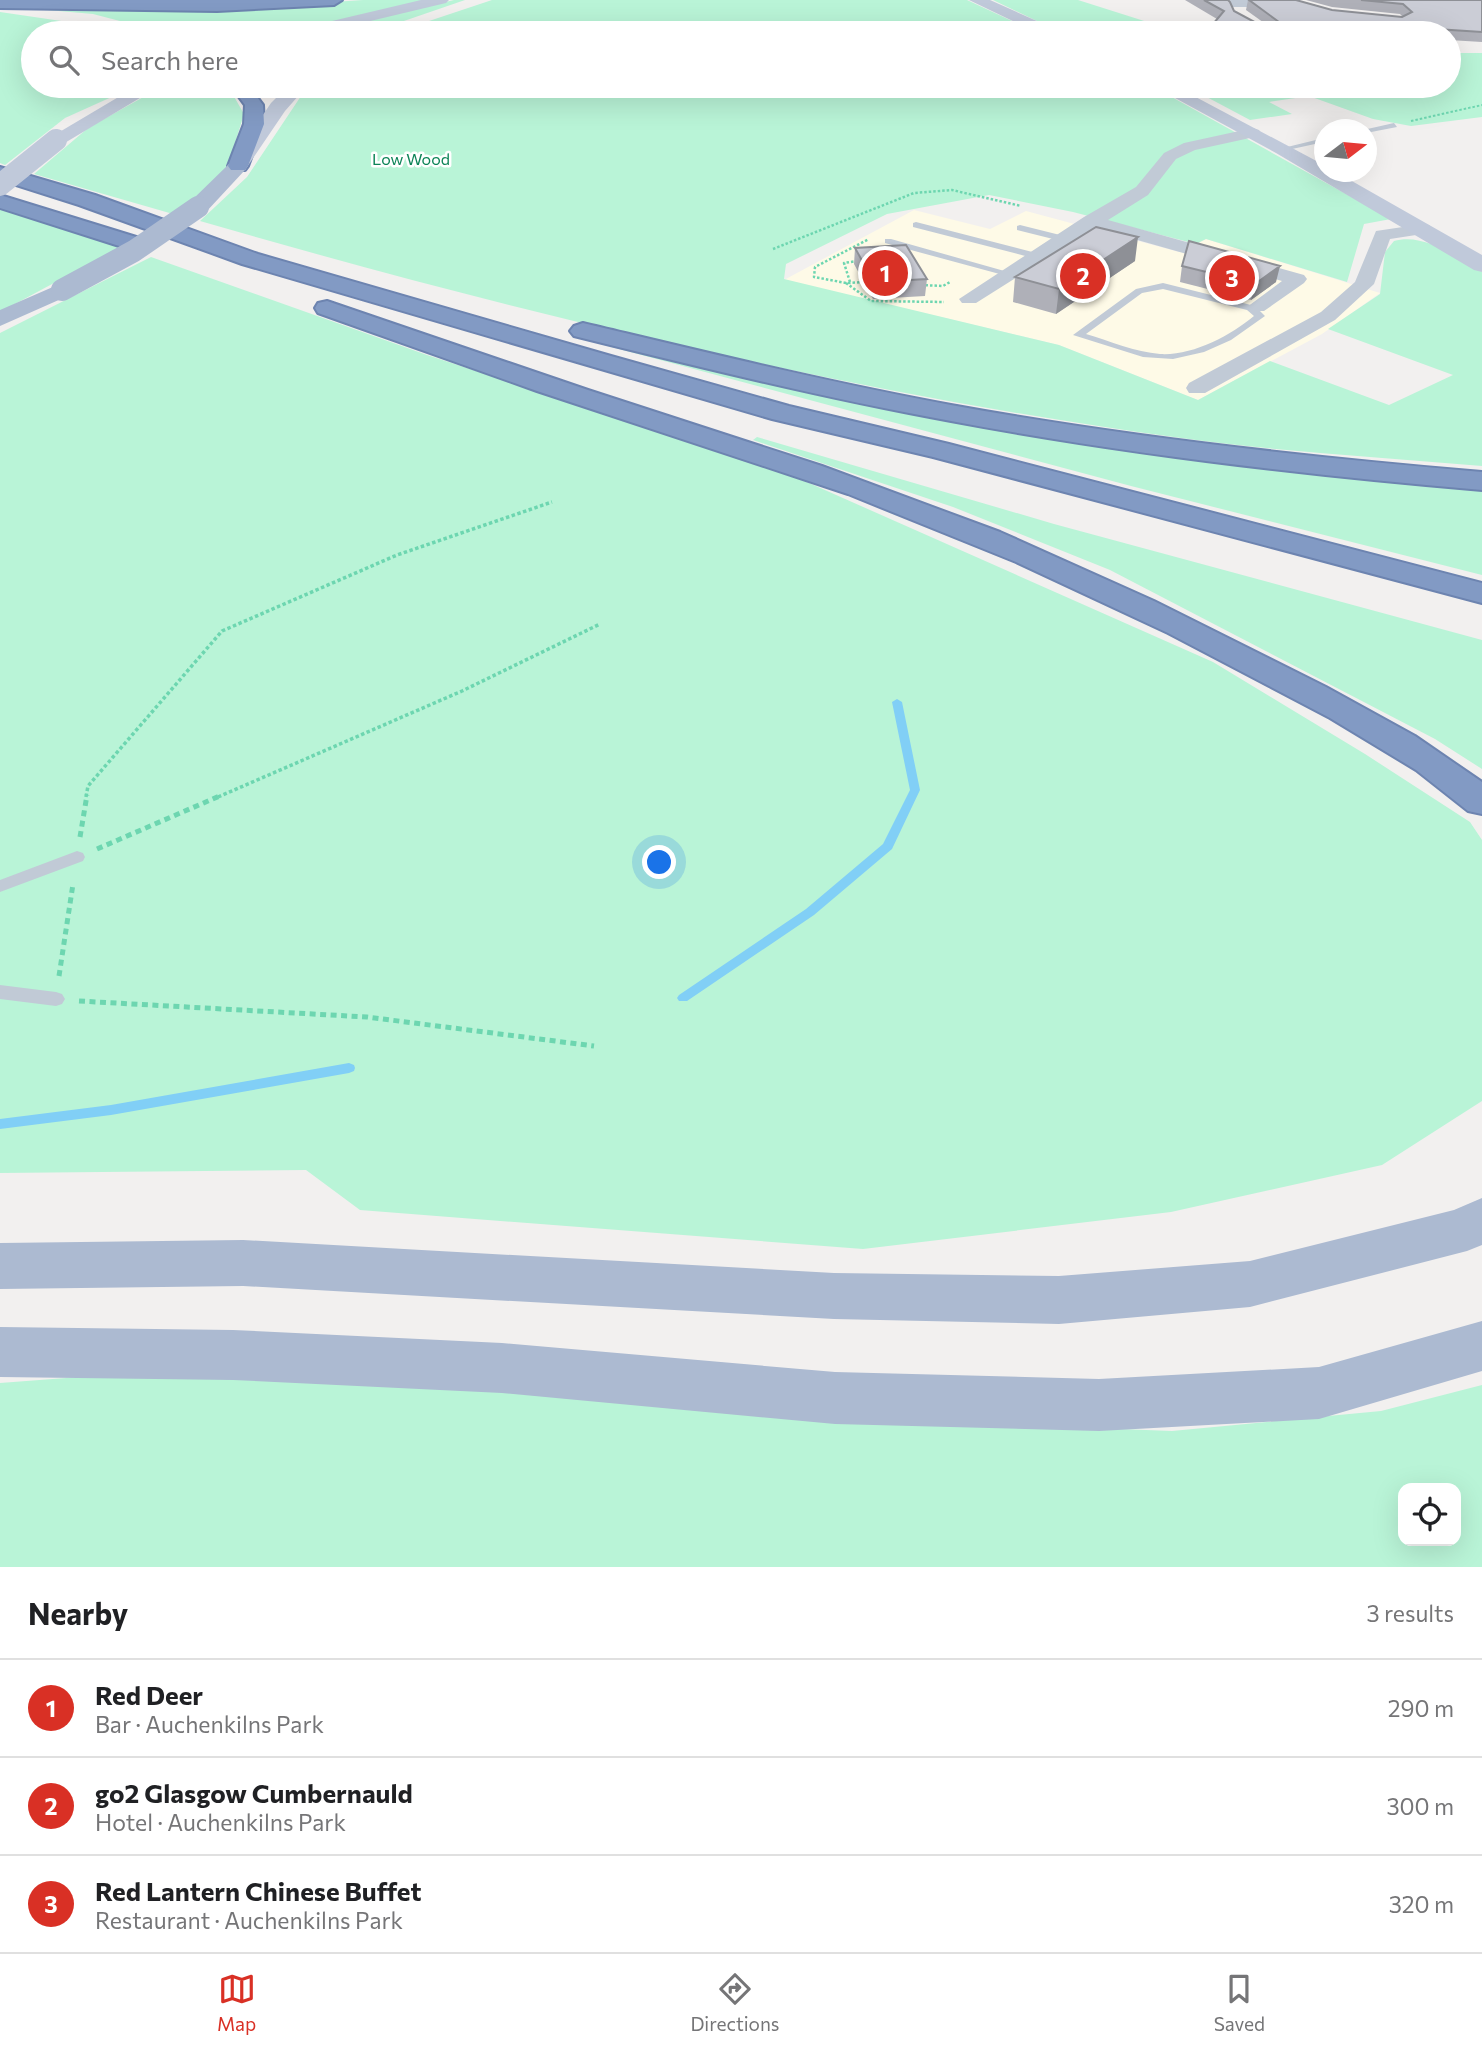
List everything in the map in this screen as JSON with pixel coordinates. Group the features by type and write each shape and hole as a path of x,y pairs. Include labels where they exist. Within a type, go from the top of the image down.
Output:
{"highway":[{"path":"0,5 205,6 334,0"},
{"path":"0,5 95,20"},
{"path":"238,166 254,124 254,105 249,98"},
{"path":"0,173 274,254 429,295 800,382 939,410 1125,441 1292,464 1482,481"},
{"path":"87,200 250,259 628,370 782,413 939,450 1482,593"},
{"path":"0,201 222,271 768,432 938,474 1482,620"},
{"path":"222,271 947,522 1077,577 1359,719 1459,782 1482,802"}],"main road":[{"path":"351,21 441,0"},
{"path":"976,0 1024,21"},
{"path":"410,21 458,4"},
{"path":"0,185 56,140 125,98"},
{"path":"0,319 62,290 134,251 198,208 238,166 287,98"},
{"path":"1185,98 1283,149 1482,265"},
{"path":"0,1266 243,1263 834,1296 1059,1300 1250,1284 1467,1229 1482,1220"},
{"path":"0,1352 260,1356 502,1368 835,1398 1099,1405 1319,1393 1482,1346"}],"street":[{"path":"1224,2 1264,1 1306,7"},
{"path":"1224,2 1237,8 1238,16"},
{"path":"969,299 1090,221 1143,191 1170,156 1190,146 1253,133"},
{"path":"1090,221 1297,279 1254,307"},
{"path":"1197,388 1328,316 1364,284 1382,235 1423,229"}],"lane":[{"path":"1377,129 1394,125"},
{"path":"1283,149 1314,142"},
{"path":"916,225 1037,256"},
{"path":"1020,228 1065,239"},
{"path":"888,241 1010,274"},
{"path":"1163,286 1254,307 1259,316 1238,334 1182,354 1161,357 1078,335 1139,291 1151,287 1163,286"},
{"path":"0,886 77,857"},
{"path":"0,992 56,999"}],"path":[{"path":"1394,125 1482,105"},
{"path":"773,249 914,193 952,190"},
{"path":"864,282 846,283 814,277 814,267 905,221 916,225"},
{"path":"846,283 871,301 963,302 969,299"},
{"path":"552,502 397,555 222,631 88,786 56,999 367,1017 594,1046"},
{"path":"77,857 461,691 600,624"}],"shaded area":[{"path":"914,210 990,229 1026,211 1179,252 1206,239 1380,293 1322,334 1198,400 1059,345 784,280"}],"green space":[{"path":"430,0 337,21 120,21 93,14 36,9"},
{"path":"454,0 465,0 404,21 365,21"},
{"path":"492,0 967,0 1012,21 429,21"},
{"path":"993,0 1078,0 1144,21 1037,21"},
{"path":"0,12 61,21 21,21 21,98 109,98 65,118 5,165 0,163"},
{"path":"1461,53 1482,53 1482,117 1411,126 1373,119 1315,98 1461,98"},
{"path":"142,98 235,98 244,114 228,166 191,202 173,214 34,174 88,128"},
{"name":"Low Wood","path":"300,98 1174,98 1314,176 1314,182 1325,182 1391,219 1364,224 1347,282 1206,239 1196,244 1073,212 989,195 887,214 786,264 784,279 1059,345 1198,400 1270,361 1389,405 1453,375 1328,329 1380,294 1385,252 1394,241 1405,239 1429,243 1482,272 1482,466 1219,443 1057,420 933,398 687,348 564,319 200,221 247,177"},
{"path":"1209,98 1296,98 1269,102 1292,114 1250,120"},
{"path":"0,206 121,247 0,312"},
{"path":"151,257 427,355 782,471 1213,662 1365,754 1470,822 1482,840 1482,1101 1382,1165 1171,1212 863,1249 360,1210 306,1170 0,1173 0,333"},
{"path":"601,340 847,395 1482,489 1482,575 1131,486 593,342"},
{"path":"757,437 1054,524 1482,640 1482,769 1435,739 1110,570 953,507 753,440"},
{"path":"198,1368 886,1420 1172,1431 1381,1411 1482,1385 1482,1567 0,1567 0,1383"}],"building":[{"path":"1204,0 1228,0 1234,11 1253,21 1216,21 1224,11"},
{"path":"1249,0 1296,0 1332,10 1402,17 1412,12 1403,4 1361,0 1482,0 1482,32 1461,31 1461,21 1278,21"},
{"path":"1096,227 1138,237 1059,289 1015,277"},
{"path":"1189,241 1280,266 1255,284 1182,266"},
{"path":"906,245 927,279 874,282 855,248"}],"waterway":[{"path":"683,998 810,912 888,846 915,790 897,702"},
{"path":"0,1124 111,1110 349,1068"}],"place":[{"name":"Red Deer","path":"885,273"},
{"name":"go2 Glasgow Cumbernauld","path":"1083,276"},
{"name":"Red Lantern Chinese Buffet","path":"1232,278"}]}
